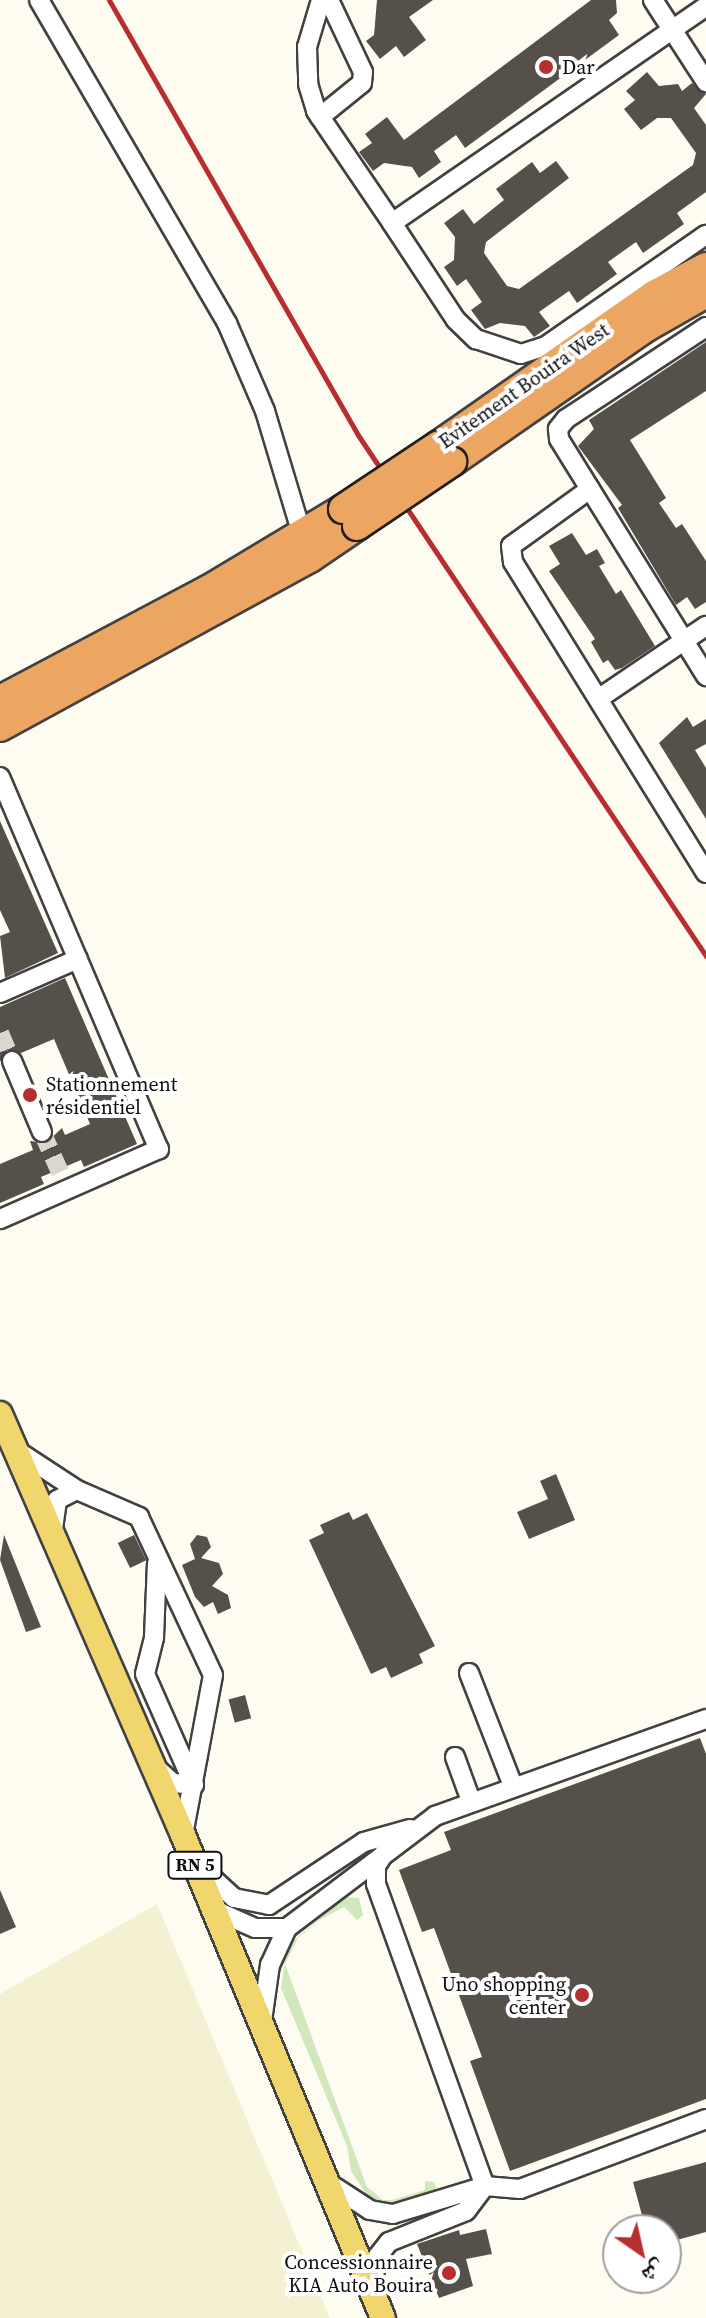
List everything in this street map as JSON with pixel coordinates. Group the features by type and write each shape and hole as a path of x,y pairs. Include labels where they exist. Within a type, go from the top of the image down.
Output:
{"highway":[{"name":"Evitement Bouira West","path":"446,454 532,381 654,295 706,267"},
{"name":"Evitement Bouira West","path":"306,546 645,328 706,293"},
{"path":"0,700 306,546"},
{"path":"0,727 306,546"}],"main road":[{"name":"RN 5","path":"0,1414 183,1835 383,2318"}],"street":[{"path":"39,0 227,323 265,411 306,546"},
{"path":"321,0 307,47 308,84 320,117 456,320 476,339 501,351 521,354 546,346 706,235"},
{"path":"320,117 362,83 363,72 329,0"},
{"path":"653,0 706,82"},
{"path":"392,223 706,6"},
{"path":"706,327 566,419 559,439 706,676"},
{"path":"521,354 532,381"},
{"path":"590,489 511,546 513,562 601,697 706,873"},
{"path":"601,697 706,626"},
{"path":"0,777 159,1149 0,1219"},
{"path":"0,993 78,959"},
{"path":"12,1061 42,1132"},
{"path":"60,1172 67,1190"},
{"path":"15,1449 77,1490 139,1517 213,1675 183,1835"},
{"path":"53,1534 57,1500 77,1490"},
{"path":"157,1556 154,1637 145,1674 194,1785"},
{"path":"469,1673 513,1786"},
{"path":"193,1860 234,1898 263,1905 471,1801 706,1719"},
{"path":"455,1757 471,1801"},
{"path":"153,1765 173,1783 194,1785"},
{"path":"261,2025 270,1965 287,1928 364,1870 378,1845"},
{"path":"378,1845 374,1875 485,2186"},
{"path":"344,1888 366,1886 383,1900"},
{"path":"212,1909 255,1928 287,1928"},
{"path":"327,2182 362,2207 393,2214 485,2186 520,2189 706,2119"},
{"path":"371,2289 378,2256 389,2242 466,2211 485,2186"}],"shaded area":[{"path":"157,1904 330,2318 0,2318 0,1994"}],"green space":[{"path":"346,1897 359,1898 363,1915 357,1920 344,1907 318,1921 298,1938 285,1964 367,2187 383,2200 392,2200 425,2190 425,2181 434,2182 437,2191 391,2205 368,2197 351,2171 347,2146 281,1988 287,1946"}],"building":[{"path":"377,0 433,0 409,17 426,40 404,57 396,46 380,59 366,41 374,35"},
{"path":"591,0 616,0 617,13 609,20 619,35 465,148 456,135 434,151 441,162 419,178 412,167 384,163 373,171 359,152 372,143 365,134 387,117 404,140"},
{"path":"647,72 659,86 678,84 682,91 692,83 706,94 694,108 706,125 706,192 677,213 684,224 643,253 636,242 608,262 617,274 577,303 569,291 539,312 550,326 534,337 525,326 500,323 485,329 471,310 482,302 466,279 457,286 444,267 454,260 455,237 444,223 463,209 474,224 504,200 496,189 532,162 540,173 556,161 569,178 486,242 484,253 507,286 519,289 693,165 696,153 671,118 657,118 641,130 624,109 635,100 626,91"},
{"path":"706,342 706,391 630,440 666,498 659,503 676,528 682,524 706,561 706,602 695,609 687,597 676,605 618,508 622,505 578,446 594,429 589,420"},
{"path":"572,533 586,555 597,549 605,563 599,566 616,594 621,590 655,646 622,668 615,670 608,660 603,663 591,642 595,639 549,571 560,564 549,546"},
{"path":"687,717 693,727 706,719 706,744 695,750 706,768 706,819 659,743"},
{"path":"0,821 58,953 5,978 0,936 10,932 0,910"},
{"path":"65,978 137,1144 84,1167 81,1160 41,1177 44,1184 0,1203 0,1164 33,1150 30,1141 46,1143 62,1128 65,1135 90,1124 54,1039 21,1053 7,1050 0,1062 0,1007"},
{"path":"556,1474 575,1520 529,1539 517,1512 548,1499 540,1481"},
{"path":"349,1512 353,1520 367,1513 435,1646 419,1654 423,1663 391,1678 386,1667 371,1674 309,1540 324,1533 320,1525"},
{"path":"4,1535 41,1627 26,1632 0,1560"},
{"path":"134,1535 146,1560 130,1568 118,1543"},
{"path":"197,1535 207,1537 211,1547 201,1558 219,1563 223,1574 212,1586 228,1595 231,1608 218,1614 213,1602 204,1607 195,1597 182,1565 195,1559 190,1544"},
{"path":"245,1695 251,1718 235,1723 229,1699"},
{"name":"Uno shopping center","path":"700,1738 706,1754 706,2099 510,2171 470,2061 482,2057 434,1928 422,1932 399,1870 451,1850 444,1832"},
{"path":"0,1890 16,1927 0,1934"},
{"path":"706,2162 706,2232 682,2239 682,2214 642,2214 633,2182"},
{"name":"Concessionnaire KIA Auto Bouira","path":"486,2229 492,2254 466,2259 473,2286 439,2298 417,2244 459,2230 460,2235"}],"tunnel":[{"path":"0,1033 12,1061"},
{"path":"42,1132 60,1172"}],"railway":[{"path":"109,0 358,435 706,956"}],"place":[{"name":"Dar","path":"546,67"},
{"name":"Stationnement résidentiel","path":"30,1095"},
{"name":"Uno shopping center","path":"582,1995"},
{"name":"Concessionnaire KIA Auto Bouira","path":"449,2273"}]}
